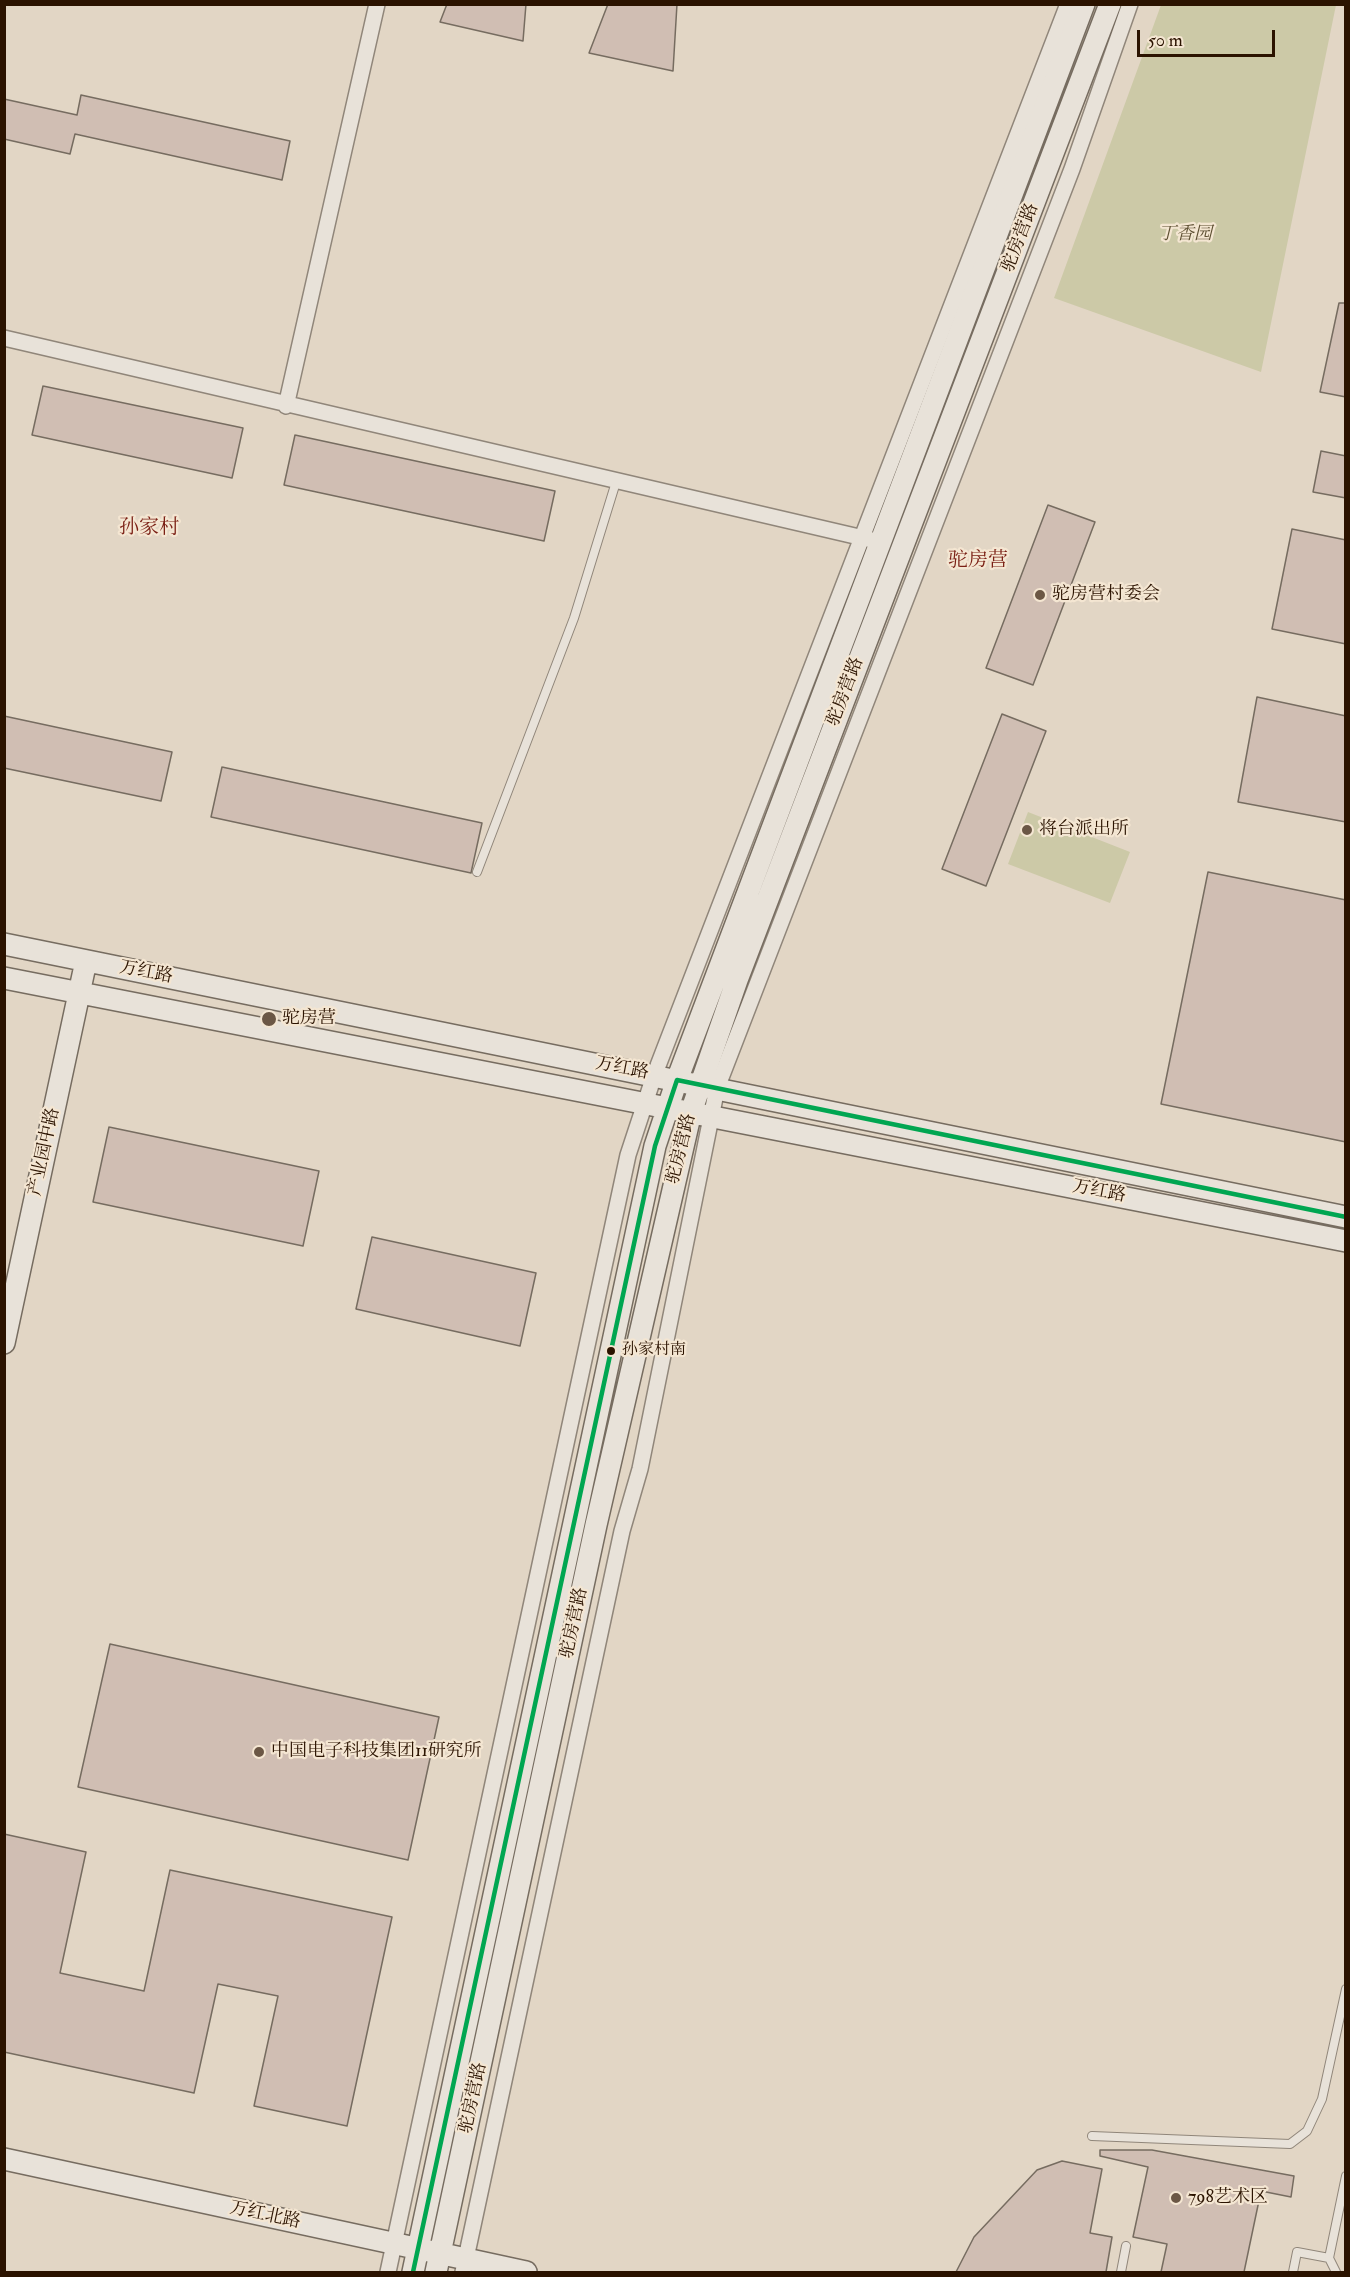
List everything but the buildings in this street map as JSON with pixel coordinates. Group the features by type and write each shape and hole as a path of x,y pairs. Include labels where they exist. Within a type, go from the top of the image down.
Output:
{"street":[{"path":"286,406 377,4"},
{"path":"388,2272 628,1155 654,1076 872,540 1068,4"},
{"name":"驼房营路","path":"413,2272 653,1158 677,1080 872,540 1084,4"},
{"name":"驼房营路","path":"438,2263 596,1525 701,1114 749,946 1110,4"},
{"path":"709,1086 1067,180 1130,4"},
{"path":"4,338 286,406 872,540"},
{"name":"万红路","path":"4,944 1346,1217"},
{"name":"产业园中路","path":"4,1343 86,961"},
{"name":"万红路","path":"4,978 1346,1241"},
{"path":"464,2266 622,1532 640,1469 701,1114"},
{"name":"万红北路","path":"4,2158 418,2248 438,2263 526,2272"}],"lane":[{"path":"477,872 574,618 616,482"},
{"path":"1092,2136 1290,2144 1307,2131 1322,2099 1346,1989"},
{"path":"1336,2272 1329,2258 1346,2176"},
{"path":"1121,2272 1126,2246"},
{"path":"1293,2272 1297,2252 1329,2258"}],"green space":[{"name":"丁香园","path":"1161,5 1336,5 1261,372 1054,298"},
{"path":"1028,812 1130,852 1110,903 1008,864"}],"transit line":[{"path":"413,2272 655,1146 677,1080 1346,1217"}],"place":[{"name":"驼房营村委会","path":"1040,595"},
{"name":"将台派出所","path":"1027,830"},
{"name":"驼房营","path":"269,1019"},
{"name":"孙家村南","path":"611,1351"},
{"name":"中国电子科技集团11研究所","path":"259,1752"},
{"name":"798艺术区","path":"1176,2198"}],"district":[{"name":"孙家村","path":"149,529"},
{"name":"驼房营","path":"978,562"}]}
